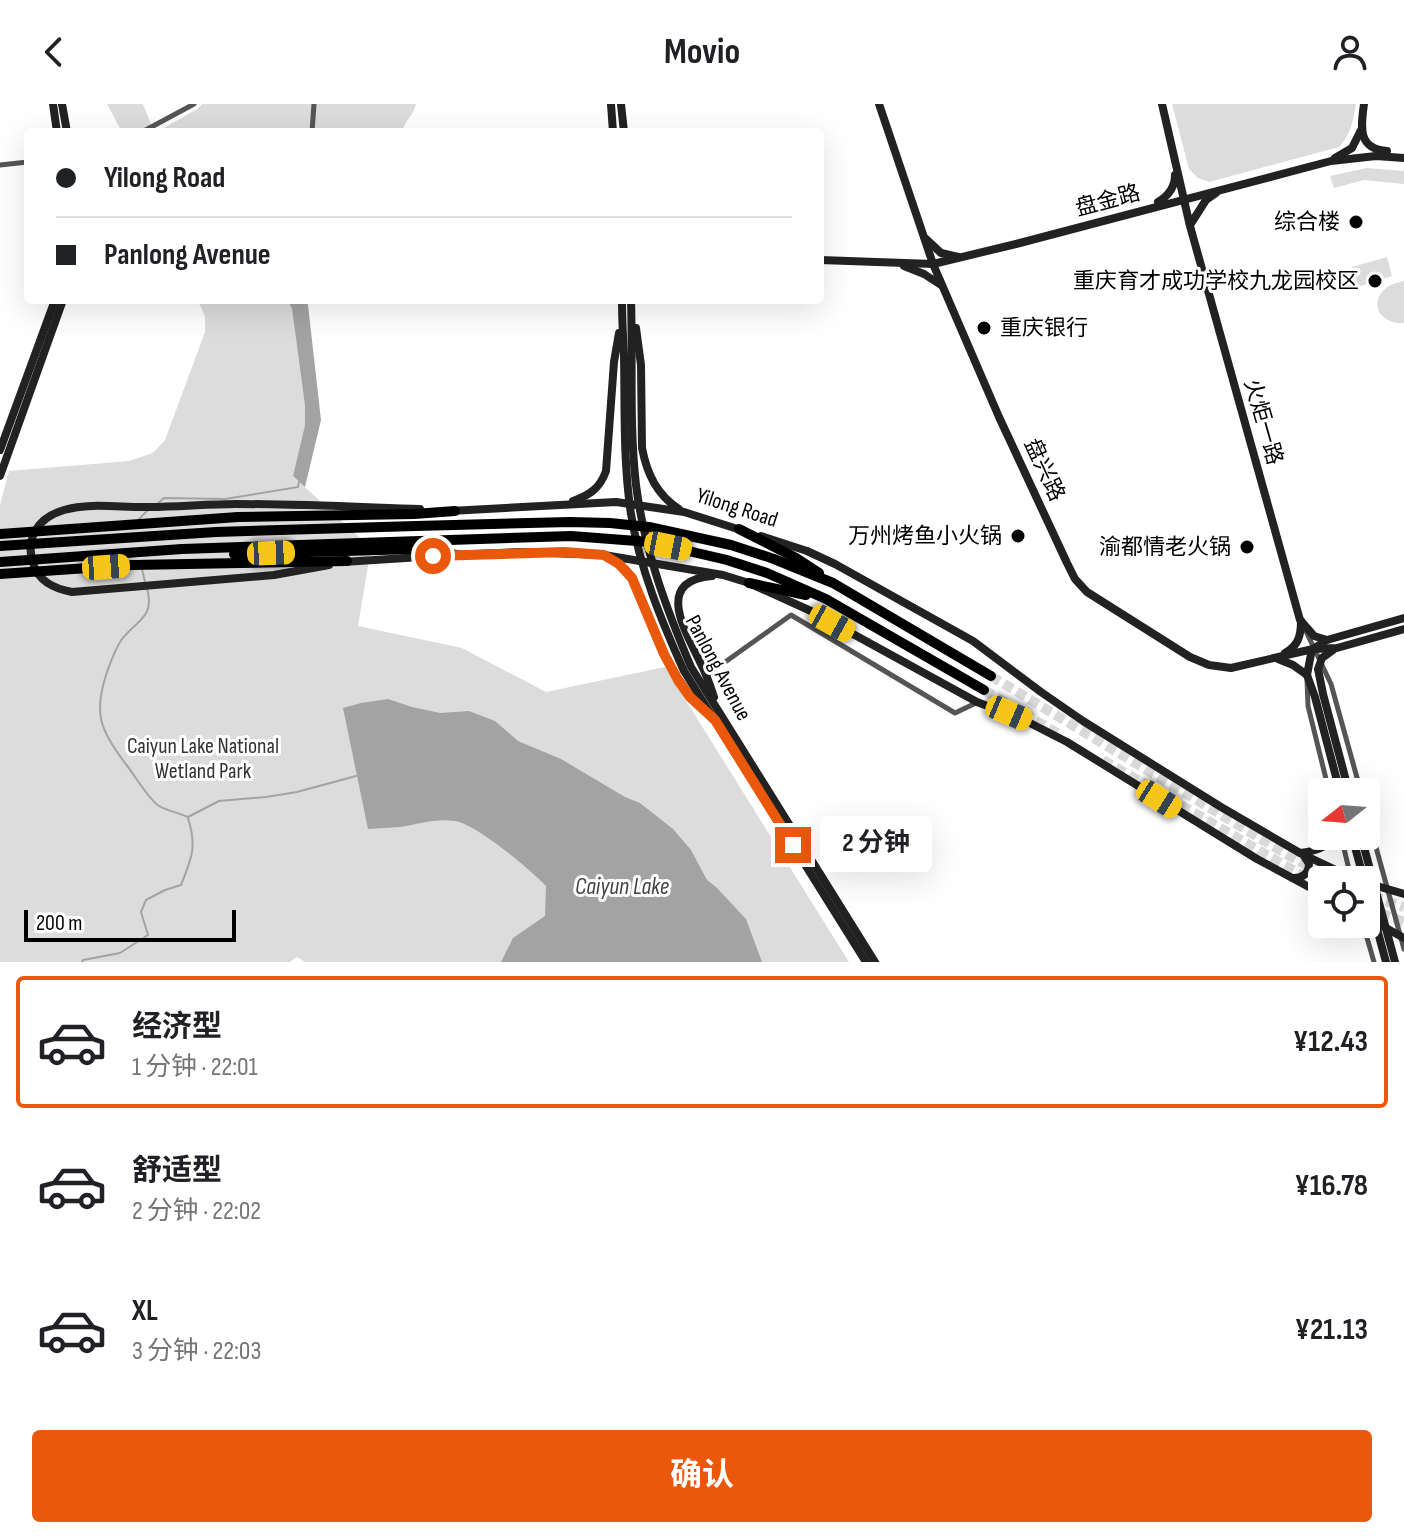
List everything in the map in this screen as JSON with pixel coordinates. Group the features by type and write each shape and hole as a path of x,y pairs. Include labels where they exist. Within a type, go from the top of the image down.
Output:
{"highway":[{"path":"0,534 238,517 415,516 455,511"},
{"path":"216,532 353,515"},
{"name":"Yilong Road","path":"0,546 415,516 649,527 731,545 833,583 991,676"},
{"path":"739,529 806,563 833,583"},
{"path":"0,562 182,549 416,545 571,536 650,542 727,560 767,573 826,599 984,690"},
{"path":"416,545 456,555"},
{"path":"0,574 132,565 347,561"},
{"path":"749,583 826,599"}],"main road":[{"path":"611,104 613,128"},
{"path":"621,104 624,128"},
{"name":"盘兴路","path":"879,104 933,264 999,417 1075,579 1087,592 1123,616 1190,657 1209,665 1231,668 1313,649 1337,648"},
{"name":"火炬一路","path":"1162,104 1190,226 1300,620"},
{"path":"1331,161 1352,148 1361,130 1364,104"},
{"path":"57,128 58,106"},
{"path":"58,106 66,128"},
{"path":"1361,130 1368,144 1378,151 1404,155"},
{"name":"盘金路","path":"824,260 933,264 1331,161 1404,155"},
{"path":"1147,209 1167,197 1175,183 1175,160"},
{"path":"1190,226 1206,200 1221,189"},
{"path":"923,235 941,253 959,258"},
{"path":"895,263 924,274 943,287"},
{"path":"0,450 54,304"},
{"path":"0,476 62,304"},
{"path":"622,304 628,356"},
{"path":"628,356 632,304"},
{"path":"632,304 641,365 644,461 663,496 684,512"},
{"path":"558,506 591,494 606,471 614,362 622,316"},
{"name":"Panlong Avenue","path":"628,356 624,423 627,485 632,517 661,620 866,962"},
{"name":"Yilong Road","path":"455,511 616,502 684,512 807,551 973,641 1083,721 1221,807 1326,866"},
{"name":"Yilong Road","path":"415,516 236,504 81,506 63,510 40,523 33,532 30,548 36,573 58,589 72,592 274,575 347,561 520,552 604,555 723,575 749,583 811,611 977,702 1024,720 1067,742 1308,887"},
{"path":"604,555 632,578 678,680 690,697 717,716"},
{"path":"717,716 707,675 681,620 678,604 682,588 695,579 723,575"},
{"path":"1307,675 1313,649 1327,640 1404,618"},
{"path":"1300,620 1314,636 1327,640"},
{"path":"1273,659 1296,645 1301,632 1300,620"},
{"path":"1337,778 1319,696 1320,662 1337,648 1404,629"},
{"path":"1273,659 1293,665 1307,675 1319,696 1345,778"},
{"name":"Panlong Avenue","path":"717,716 875,962"},
{"path":"1300,853 1315,850"},
{"path":"1365,850 1395,962"},
{"path":"1291,879 1304,876 1309,868 1306,858 1300,853"},
{"path":"1380,887 1404,894"},
{"path":"1380,925 1402,937"},
{"path":"1380,938 1386,962"}],"street":[{"path":"151,128 194,104"},
{"path":"312,128 314,104"},
{"path":"0,165 24,162"},
{"path":"707,675 791,615 955,713 977,702"},
{"path":"1300,620 1331,684 1357,778"},
{"path":"1307,675 1308,706 1326,778"},
{"path":"1377,850 1404,949"},
{"path":"1367,938 1374,962"}],"green space":[{"path":"107,104 143,104 152,128 120,128"},
{"path":"202,104 416,104 404,128 164,128"},
{"path":"1172,104 1356,104 1349,132 1339,147 1209,182 1198,178 1189,169"},
{"path":"1367,168 1404,171 1404,184 1364,180 1334,188 1330,176"},
{"path":"1387,257 1392,276 1358,287 1352,267"},
{"path":"1404,281 1404,323 1396,323 1380,313 1377,301 1387,287"},
{"name":"Caiyun Lake National Wetland Park","path":"200,304 290,304 305,406 305,425 293,476 371,548 358,626 462,648 546,692 665,667 849,962 305,962 297,957 290,962 0,962 0,505 9,471 129,461 155,451 165,440 205,332 205,317"}],"water":[{"path":"290,304 308,305 321,420 305,487 293,476 305,425 305,406"},
{"name":"Caiyun Lake","path":"388,699 440,713 469,711 495,721 518,741 561,759 640,803 673,829 691,850 707,880 746,919 762,962 501,962 513,938 545,916 546,886 489,839 455,821 368,829 343,708"}],"waterway":[{"path":"157,504 164,498 225,499 298,487 299,482"},
{"path":"139,519 148,510"},
{"path":"142,569 145,582"},
{"path":"147,588 147,612 115,651 103,686 100,710 110,741 155,803 188,817 219,801 297,792 356,776"},
{"path":"82,962 120,953 148,935 141,912 146,900 181,885 188,867 193,844 188,818"}],"tunnel":[{"path":"991,676 1308,866"},
{"path":"984,690 1062,736"},
{"path":"1103,760 1308,879"},
{"path":"1380,899 1404,907"},
{"path":"1380,913 1404,922"}],"place":[{"name":"综合楼","path":"1356,222"},
{"name":"重庆育才成功学校九龙园校区","path":"1375,281"},
{"name":"重庆银行","path":"984,328"},
{"name":"万州烤鱼小火锅","path":"1018,536"},
{"name":"渝都情老火锅","path":"1247,547"}],"route":[{"path":"433,556 564,552 604,555 619,564 632,578 664,654 684,690 715,720 793,845"}]}
